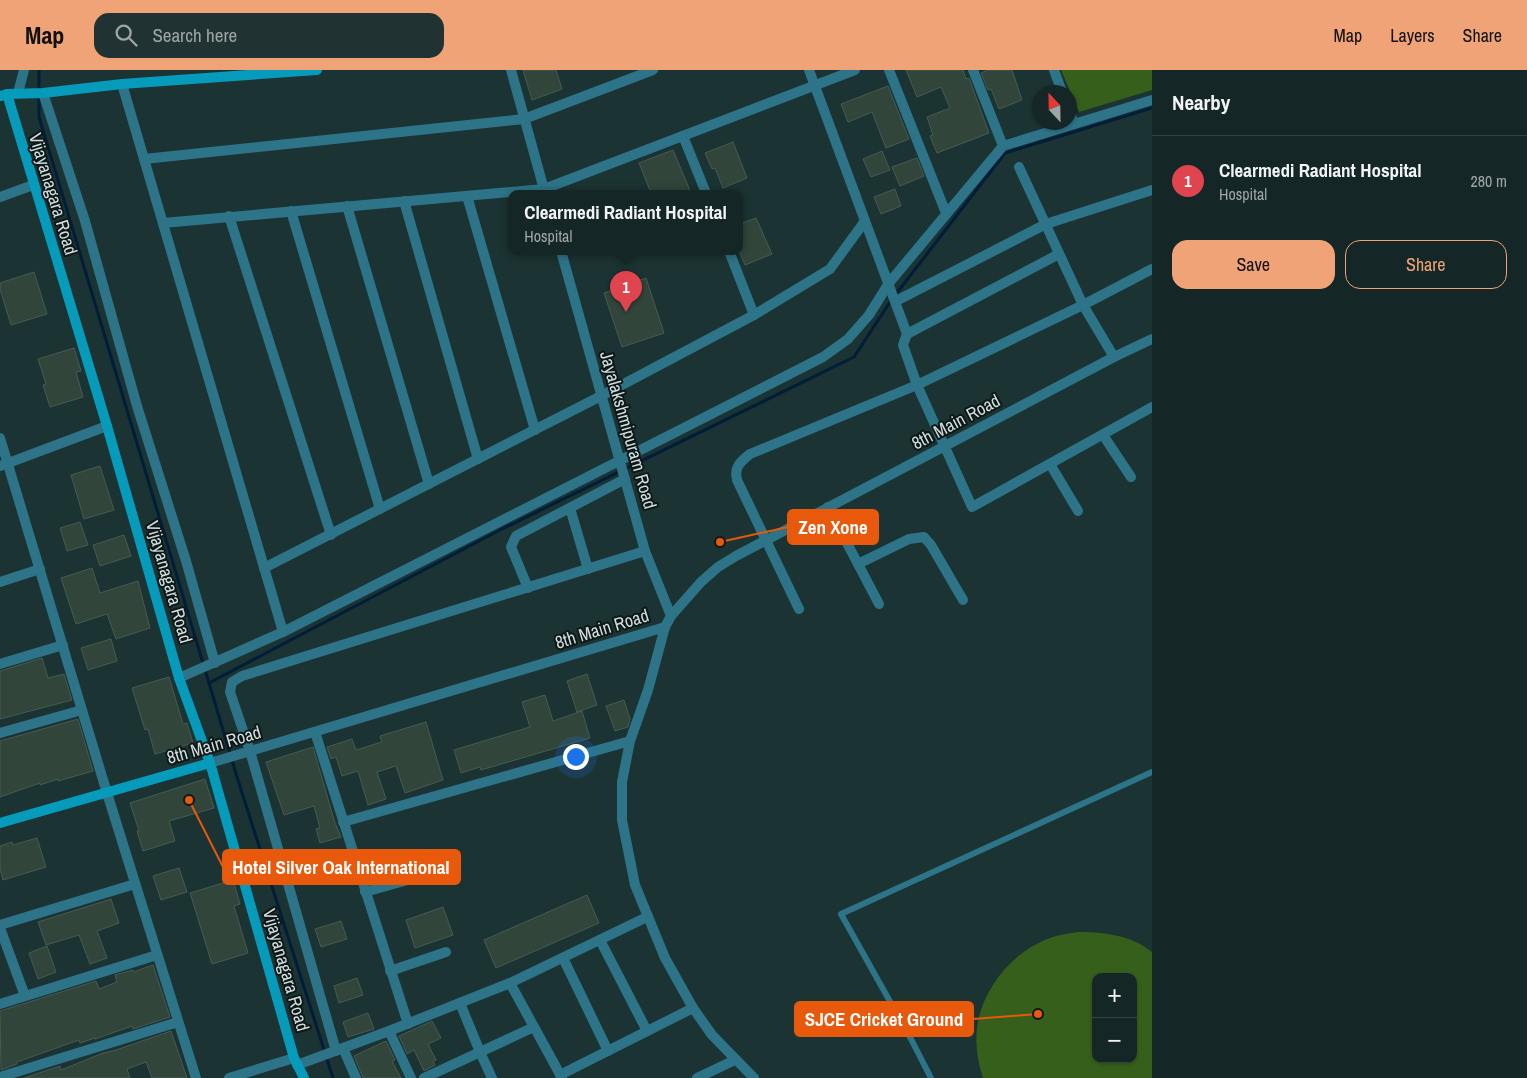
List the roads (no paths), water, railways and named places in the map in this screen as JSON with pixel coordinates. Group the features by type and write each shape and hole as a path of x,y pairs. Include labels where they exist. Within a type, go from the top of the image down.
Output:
{"street":[{"path":"18,93 24,70"},
{"path":"3,95 43,93 122,84 318,70"},
{"path":"511,70 544,190"},
{"path":"144,159 524,119 653,70"},
{"path":"809,70 896,301 907,334 903,345 917,385 972,507 1152,407"},
{"path":"547,190 855,70"},
{"path":"889,70 946,213"},
{"path":"973,70 1003,146"},
{"path":"1054,70 1059,85"},
{"path":"122,84 283,632"},
{"path":"43,93 84,221 137,406 186,561 215,663"},
{"name":"Vijayanagara Road","path":"3,95 34,185 107,426 179,678 210,763 296,1061 304,1078"},
{"path":"1077,123 1152,100"},
{"path":"179,678 283,632 823,357 848,339 869,315 889,282 1003,146 1055,130"},
{"path":"683,136 705,190"},
{"path":"1019,167 1083,305 1114,357"},
{"path":"0,196 34,185"},
{"path":"896,301 1046,224 1152,190"},
{"path":"163,223 508,193"},
{"path":"467,196 536,430"},
{"path":"404,201 478,459"},
{"path":"347,206 429,484"},
{"path":"290,211 380,509"},
{"path":"229,216 331,534"},
{"path":"264,568 536,430 754,315 830,269 865,221"},
{"path":"907,334 1060,254"},
{"name":"Jayalakshmipuram Road","path":"562,255 645,551 671,616"},
{"path":"730,255 754,315"},
{"path":"799,609 736,480 735,472 739,462 750,454 917,385 1083,305 1152,269"},
{"name":"8th Main Road","path":"0,823 250,752 665,627 671,616 701,582 718,568 828,507 1114,357 1152,339"},
{"path":"4,465 107,426"},
{"path":"1103,435 1131,477"},
{"path":"0,438 4,465 40,570 196,1078"},
{"path":"1050,464 1078,511"},
{"path":"528,588 511,548 516,536 625,479"},
{"path":"828,507 880,604"},
{"path":"570,508 588,569"},
{"path":"858,564 909,539 924,537 931,545 963,600"},
{"path":"356,1078 340,1049 230,692 232,682 242,676 645,551"},
{"path":"0,582 40,570"},
{"path":"665,627 648,690 630,741 622,782 622,820 635,885 665,958 693,1008 712,1035 754,1078"},
{"path":"0,664 63,645"},
{"path":"0,733 82,710"},
{"path":"314,732 408,1024"},
{"path":"343,822 630,741"},
{"path":"365,892 436,872"},
{"path":"25,996 0,926 135,884"},
{"path":"229,1078 340,1049 408,1024 510,983 647,917"},
{"path":"600,940 647,1031"},
{"path":"390,971 446,952"},
{"path":"0,1004 157,955"},
{"path":"563,958 608,1051"},
{"path":"510,983 561,1077 693,1008"},
{"path":"460,1003 492,1078"},
{"path":"0,1077 178,1022"},
{"path":"424,1078 534,1027"},
{"path":"389,1031 411,1078"},
{"path":"697,1078 736,1060"}],"lane":[{"path":"931,1078 841,914 1152,772"}],"waterway":[{"path":"39,70 39,117 209,683"},
{"path":"896,294 1005,153 1152,108"},
{"path":"333,1078 209,683 500,530 854,357 892,299"}],"place":[{"name":"Clearmedi Radiant Hospital","path":"626,312"},
{"name":"Zen Xone","path":"720,542"},
{"name":"Hotel Silver Oak International","path":"189,800"},
{"name":"SJCE Cricket Ground","path":"1038,1014"}]}
